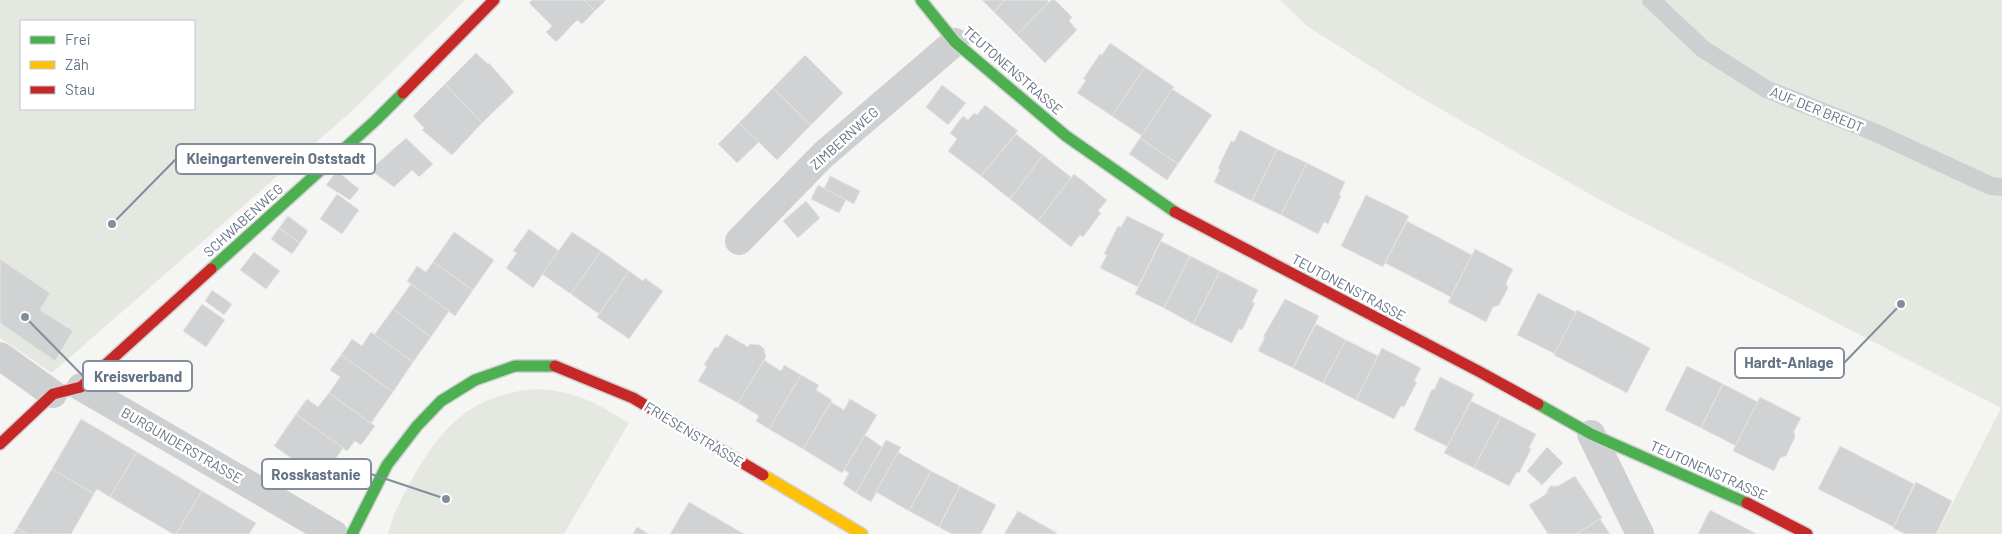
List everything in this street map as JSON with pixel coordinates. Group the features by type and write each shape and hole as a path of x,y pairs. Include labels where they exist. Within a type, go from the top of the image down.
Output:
{"street":[{"name":"SCHWABENWEG","path":"0,444 53,394 82,387 376,120 494,0"},
{"name":"TEUTONENSTRASSE","path":"921,0 955,42 1066,136 1175,212 1480,372 1591,434 1731,494 1807,534"},
{"name":"ZIMBERNWEG","path":"740,241 823,155 955,42"},
{"path":"0,356 53,394"},
{"name":"FRIESENSTRASSE","path":"352,534 388,465 423,419 441,401 475,380 515,366 558,366 633,398 862,534"},
{"name":"BURGUNDERSTRASSE","path":"82,387 334,534"},
{"path":"1591,434 1640,534"}],"lane":[{"name":"AUF DER BREDT","path":"1651,0 1703,49 1766,89 1874,132 1991,186 2002,187"}],"shaded area":[{"path":"0,0 465,0 353,110 52,373 0,338"},
{"path":"1280,0 2002,0 2002,534 1937,534 2001,408 1600,200 1411,92 1307,26"},
{"path":"541,389 577,396 629,423 564,534 388,534 395,513 411,481 435,443 448,428 462,415 497,397"}],"building":[{"path":"532,0 584,0 595,11 582,24 577,20 556,42 546,32 552,26 529,3"},
{"path":"584,0 606,0 595,11"},
{"path":"982,0 1005,0 994,12"},
{"path":"1005,0 1047,0 1049,2 1017,35 994,12"},
{"path":"1051,0 1055,0 1072,17 1069,21 1077,30 1045,63 1017,35"},
{"path":"1110,43 1145,67 1112,116 1077,93 1086,80 1083,79"},
{"path":"476,53 489,63 514,92 482,123 445,84"},
{"path":"805,55 843,93 811,125 773,88"},
{"path":"1145,67 1174,87 1142,136 1112,116"},
{"path":"445,84 482,123 452,155 422,130 424,128 413,116"},
{"path":"942,85 966,103 948,125 926,107"},
{"path":"773,88 811,125 777,160 739,123"},
{"path":"1172,89 1212,115 1178,164 1140,138"},
{"path":"985,105 1018,131 981,176 948,151 957,139 950,133 963,116 968,120 974,113 977,115"},
{"path":"739,123 759,142 737,163 718,144"},
{"path":"1240,130 1277,149 1252,201 1214,182 1220,170 1218,168 1231,141 1234,142"},
{"path":"1016,134 1043,155 1010,199 981,176"},
{"path":"406,138 433,164 419,177 412,170 394,187 370,170"},
{"path":"1140,138 1178,164 1167,180 1129,154"},
{"path":"1277,149 1307,163 1281,215 1252,201"},
{"path":"1043,155 1072,178 1038,221 1010,199"},
{"path":"1307,163 1345,182 1339,195 1341,196 1328,224 1324,222 1318,234 1281,215"},
{"path":"337,171 359,189 350,200 326,185"},
{"path":"1074,174 1107,200 1098,211 1101,213 1083,237 1080,235 1071,247 1038,221"},
{"path":"830,176 860,191 854,204 824,189"},
{"path":"818,185 846,200 839,213 811,199"},
{"path":"337,194 359,210 342,234 320,219"},
{"path":"1366,195 1409,216 1383,267 1341,246"},
{"path":"806,201 820,218 798,238 783,221"},
{"path":"288,216 308,231 300,243 279,228"},
{"path":"1127,216 1164,234 1138,287 1100,268 1107,255 1104,254 1118,226 1121,227"},
{"path":"1407,221 1472,255 1451,297 1385,263"},
{"path":"279,228 300,243 292,254 271,239"},
{"path":"529,229 559,251 533,288 506,268 517,253 513,251"},
{"path":"454,232 494,260 473,290 433,262"},
{"path":"572,232 601,251 571,294 542,274"},
{"path":"1161,241 1190,256 1164,308 1135,294"},
{"path":"1475,249 1513,269 1506,283 1508,288 1499,305 1493,307 1486,322 1448,302"},
{"path":"601,251 629,271 599,314 571,294"},
{"path":"254,252 280,271 266,289 240,270"},
{"path":"1190,256 1220,271 1193,324 1164,308"},
{"path":"0,259 50,293 40,310 73,331 55,361 0,323"},
{"path":"433,262 473,290 455,316 407,281 417,266 426,272"},
{"path":"629,271 643,281 645,278 663,291 629,339 597,317"},
{"path":"1220,271 1258,290 1252,302 1255,303 1242,330 1239,329 1232,343 1193,324"},
{"path":"411,284 449,311 431,337 393,309"},
{"path":"212,290 232,304 224,315 205,301"},
{"path":"1538,293 1576,312 1555,354 1517,335"},
{"path":"1285,299 1319,316 1293,368 1258,351 1265,337 1263,337"},
{"path":"202,304 225,320 206,347 183,331"},
{"path":"393,309 431,337 413,362 374,335"},
{"path":"1577,310 1650,348 1627,393 1554,355"},
{"path":"1316,324 1346,340 1323,383 1293,368"},
{"path":"371,332 413,362 393,392 341,355 352,339 362,346"},
{"path":"726,334 748,347 750,344 760,345 764,349 766,357 738,403 698,381 707,366 704,365 715,347 718,348"},
{"path":"1346,340 1378,356 1356,400 1323,383"},
{"path":"1382,348 1421,368 1414,381 1417,382 1404,407 1401,406 1394,419 1356,400"},
{"path":"341,355 393,392 371,423 329,393 340,377 330,370"},
{"path":"764,360 781,371 784,365 801,375 769,429 756,421 759,416 738,403"},
{"path":"1687,366 1723,384 1701,428 1665,410"},
{"path":"801,375 819,385 816,390 832,400 803,449 769,429"},
{"path":"1440,377 1474,394 1448,447 1414,430 1432,389 1434,390"},
{"path":"1723,384 1758,402 1736,446 1701,428"},
{"path":"329,393 375,426 361,445 355,441 347,451 296,414 307,399 318,407"},
{"path":"1760,397 1801,418 1794,431 1795,437 1786,456 1780,458 1774,471 1733,451"},
{"path":"850,399 877,415 842,473 803,449 831,402 844,410"},
{"path":"1471,401 1501,416 1474,468 1444,453"},
{"path":"296,414 343,448 321,479 274,446"},
{"path":"1501,416 1536,434 1519,473 1517,472 1509,486 1474,468"},
{"path":"81,419 137,452 110,497 97,489 94,494 52,469"},
{"path":"865,435 882,447 856,493 843,484 849,473 844,470"},
{"path":"886,440 901,447 871,502 856,493"},
{"path":"1840,446 1914,484 1894,527 1818,489"},
{"path":"1547,447 1563,463 1542,485 1527,471"},
{"path":"137,452 202,491 176,534 110,497"},
{"path":"898,452 931,471 909,511 876,492"},
{"path":"52,469 94,494 71,534 27,534 17,528"},
{"path":"931,471 960,486 939,527 909,511"},
{"path":"1575,476 1602,518 1576,534 1548,534 1529,505 1546,494 1550,486 1558,486"},
{"path":"1916,482 1952,501 1936,534 1905,534 1893,528"},
{"path":"960,486 996,505 981,534 952,534 939,527"},
{"path":"202,491 256,523 249,534 176,534"},
{"path":"689,502 744,534 670,534"},
{"path":"1710,510 1757,534 1698,534"},
{"path":"1018,511 1057,533 1004,534"},
{"path":"1600,519 1610,534 1576,534"},
{"path":"637,527 649,534 633,534"},
{"path":"17,528 27,534 13,534"}],"traffic: fast":[{"path":"921,0 955,42 1066,136 1175,212"},
{"path":"211,269 376,120 403,93"},
{"path":"352,534 387,465 417,426 441,401 475,380 515,366 555,366"},
{"path":"1538,404 1591,434 1747,503"}],"traffic: slow":[{"path":"763,475 862,534"}],"traffic: jam":[{"path":"403,93 494,0"},
{"path":"1175,212 1538,404"},
{"path":"0,444 53,394 81,387 211,269"},
{"path":"555,366 633,398 763,475"},
{"path":"1747,503 1807,534"}],"place":[{"name":"Kleingartenverein Oststadt","path":"112,224"},
{"name":"Hardt-Anlage","path":"1901,304"},
{"name":"Kreisverband","path":"25,317"},
{"name":"Rosskastanie","path":"446,499"}]}
